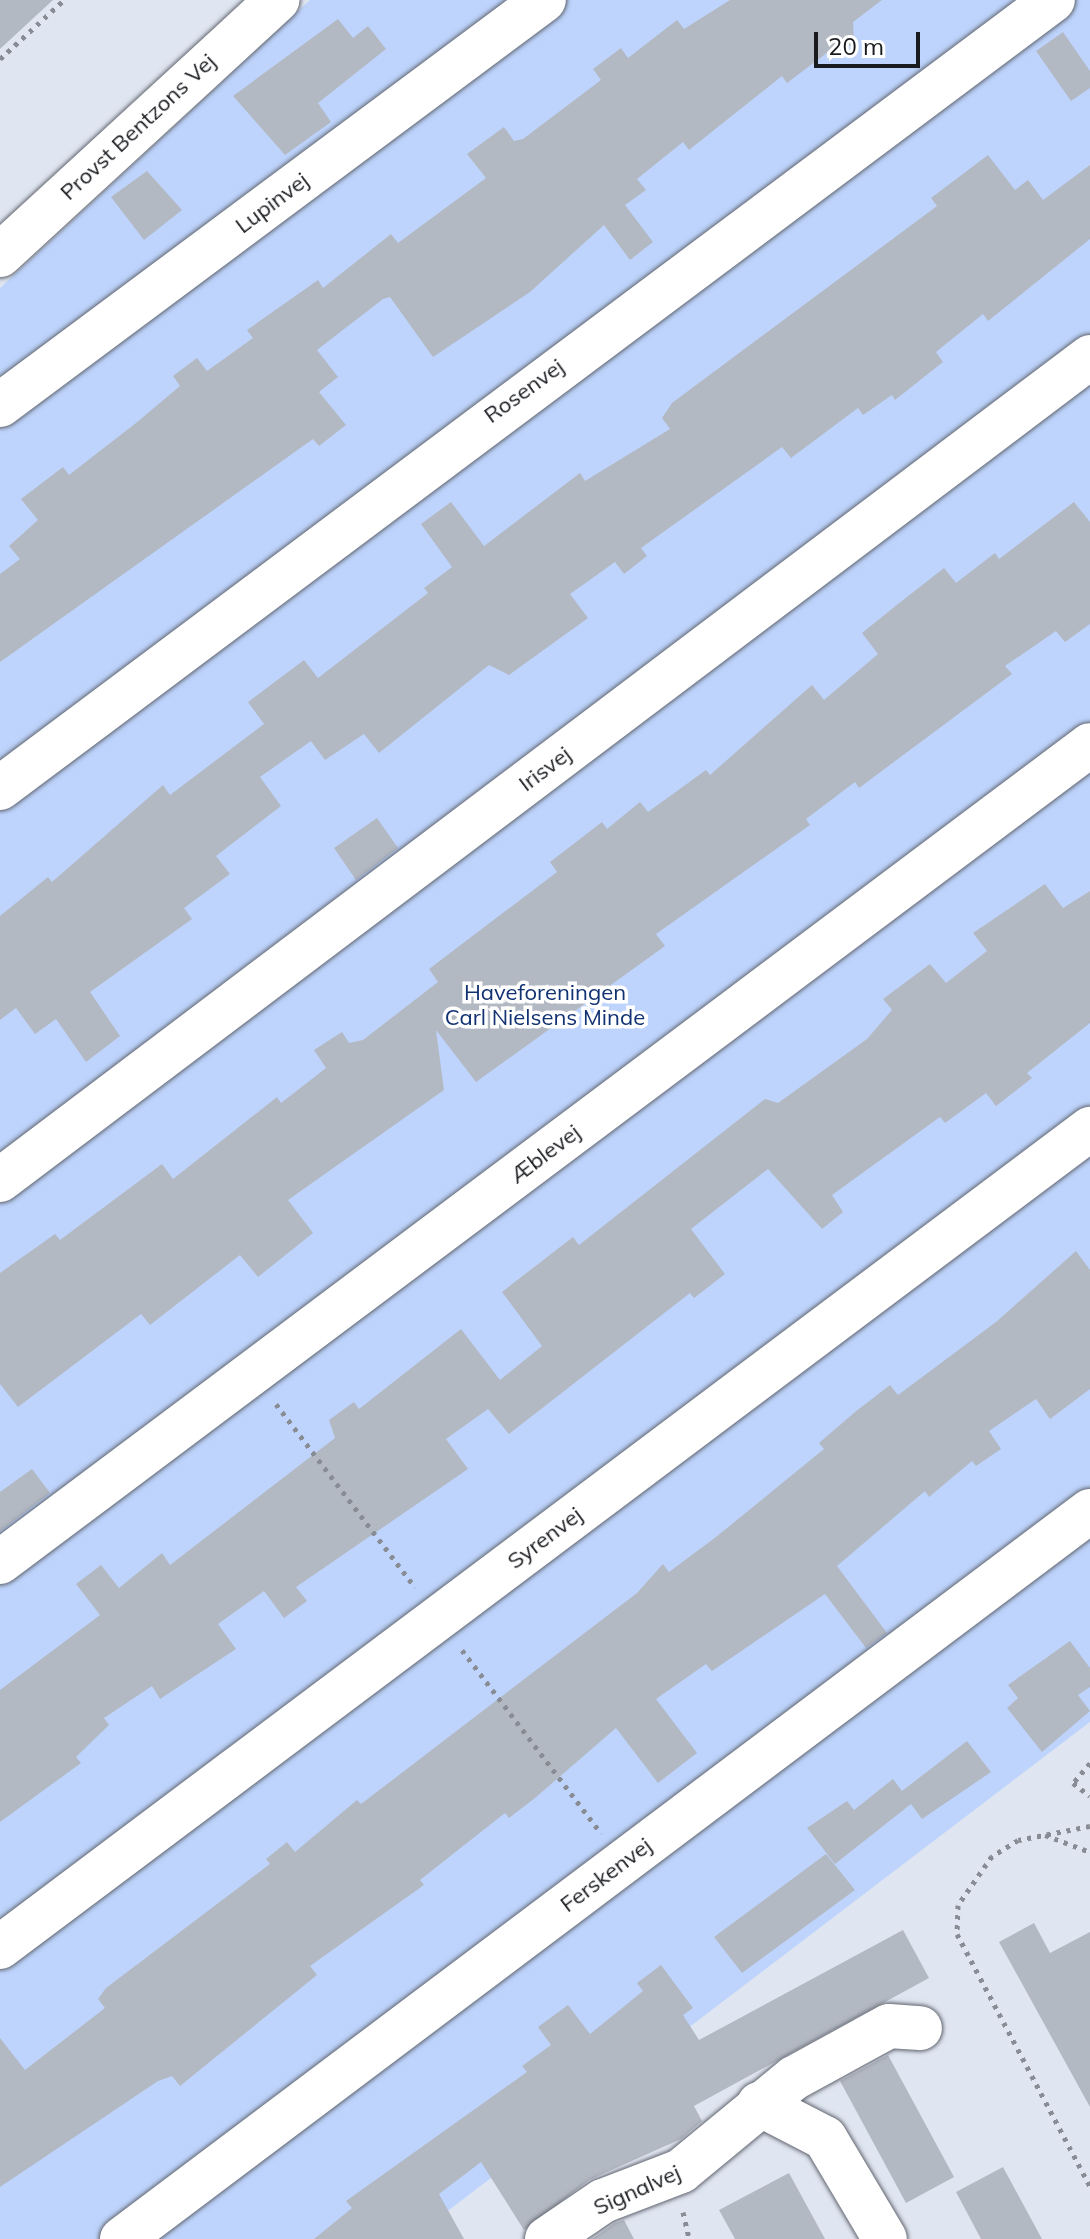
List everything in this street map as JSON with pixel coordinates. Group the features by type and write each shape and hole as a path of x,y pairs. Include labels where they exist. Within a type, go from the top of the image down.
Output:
{"street":[{"name":"Provst Bentzons Vej","path":"0,255 277,0"},
{"name":"Lupinvej","path":"0,405 544,0"},
{"name":"Rosenvej","path":"0,788 1053,0"},
{"name":"Irisvej","path":"0,1180 1090,357"},
{"name":"Æblevej","path":"0,1562 1090,745"},
{"name":"Syrenvej","path":"0,1947 1090,1129"},
{"name":"Ferskenvej","path":"122,2239 1090,1511"},
{"name":"Signalvej","path":"547,2239 603,2201 681,2171 759,2104 889,2026 920,2028"},
{"path":"759,2104 825,2138 885,2239"}],"path":[{"path":"0,59 64,0"},
{"path":"1090,1763 1073,1783 1090,1796"},
{"path":"1090,1826 1018,1840 977,1871 958,1905 957,1934 1090,2186"},
{"path":"1041,1834 1090,1852"}],"green space":[{"name":"Haveforeningen Carl Nielsens Minde","path":"310,0 1090,0 1090,1722 411,2239 0,2239 0,288"}],"building":[{"path":"0,0 53,0 0,49"},
{"path":"730,0 882,0 853,22 854,46 836,46 787,83 782,76 689,150 683,142 637,179 646,190 625,205 653,242 630,260 604,225 530,292 433,357 390,297 383,299 317,350 338,377 319,392 346,425 319,446 313,439 0,662 0,574 20,559 9,546 38,520 21,499 63,467 69,475 136,423 180,386 173,376 197,358 207,371 253,338 247,330 318,280 323,288 391,234 398,243 486,178 467,154 504,127 514,141 523,139 601,80 593,69 621,48 628,58 677,20 684,29"},
{"path":"338,19 353,38 368,26 386,49 318,103 331,122 285,155 233,96"},
{"path":"1063,32 1090,71 1090,88 1071,101 1036,51"},
{"path":"988,155 1015,190 1028,180 1043,200 1090,165 1090,239 988,321 983,314 936,352 943,362 895,400 892,395 863,415 858,408 791,458 782,447 641,548 647,556 624,574 615,562 570,594 588,618 509,675 489,665 379,753 364,734 325,760 311,741 260,777 281,806 216,856 230,874 184,908 192,919 90,992 120,1036 86,1062 56,1019 35,1034 16,1008 0,1020 0,916 48,877 52,882 163,785 170,795 264,724 248,702 304,660 318,678 428,593 424,588 452,567 421,524 451,502 484,546 580,473 585,481 670,429 662,418 672,403 937,206 931,198"},
{"path":"147,171 182,210 144,240 111,197"},
{"path":"1074,502 1090,522 1090,624 1065,642 1056,631 1005,666 1012,674 859,788 855,782 806,819 810,825 656,934 665,946 476,1082 436,1030 444,1090 288,1200 313,1233 258,1277 240,1255 150,1325 141,1314 18,1407 0,1384 0,1273 55,1234 60,1240 162,1164 173,1179 277,1097 281,1103 326,1068 314,1050 342,1032 349,1043 363,1040 438,982 429,969 557,872 550,862 602,822 607,829 640,802 648,812 706,770 710,775 812,685 824,700 878,654 862,633 898,604 944,568 956,583 995,553 999,559"},
{"path":"377,818 398,848 356,880 334,848"},
{"path":"1045,884 1063,908 1090,891 1090,1023 1027,1073 1032,1078 996,1106 986,1093 945,1123 940,1117 832,1195 843,1212 822,1229 768,1169 691,1229 725,1274 694,1298 690,1293 509,1434 488,1409 446,1439 468,1469 296,1587 307,1601 284,1618 264,1591 218,1624 236,1649 160,1699 152,1686 104,1718 109,1725 76,1757 81,1763 0,1822 0,1690 100,1615 76,1584 101,1565 119,1588 162,1553 170,1565 335,1438 329,1420 354,1402 359,1409 461,1329 500,1380 542,1346 502,1292 573,1237 579,1245 765,1099 778,1103 867,1039 892,1010 883,999 930,964 946,983 987,951 973,933"},
{"path":"1076,1251 1090,1270 1090,1389 1050,1419 1036,1399 989,1431 1001,1449 976,1466 972,1461 929,1497 925,1491 837,1566 887,1633 866,1648 825,1594 712,1671 706,1664 656,1699 697,1753 658,1783 616,1728 535,1798 509,1818 505,1813 420,1880 424,1885 310,1966 317,1975 180,2086 172,2076 158,2081 0,2187 0,2038 25,2070 105,2008 98,1999 106,1988 270,1864 266,1859 287,1842 295,1852 357,1800 361,1804 637,1593 663,1564 669,1572 716,1537 824,1449 819,1443 855,1412 890,1385 898,1395 996,1322"},
{"path":"32,1469 50,1493 0,1531 0,1492"},
{"path":"1070,1641 1090,1668 1090,1687 1078,1695 1090,1711 1042,1752 1007,1708 1018,1698 1008,1685"},
{"path":"967,1741 991,1772 922,1819 911,1804 835,1864 807,1828 847,1801 854,1810 893,1779 902,1791"},
{"path":"826,1854 855,1890 742,1973 714,1937"},
{"path":"1034,1923 1050,1953 1090,1932 1090,2107 999,1942"},
{"path":"903,1930 929,1978 694,2106 702,2121 681,2139 589,2180 524,2230 481,2162 439,2194 464,2239 314,2239 352,2208 346,2201 527,2072 522,2066 551,2045 538,2027 568,2005 590,2034 643,1991 637,1983 661,1965 693,2008 683,2015 699,2040"},
{"path":"888,2055 954,2177 906,2203 840,2081"},
{"path":"1003,2167 1042,2239 981,2239 956,2192"},
{"path":"789,2173 825,2239 735,2239 719,2210"},
{"path":"624,2220 634,2239 592,2239 615,2223"}]}
